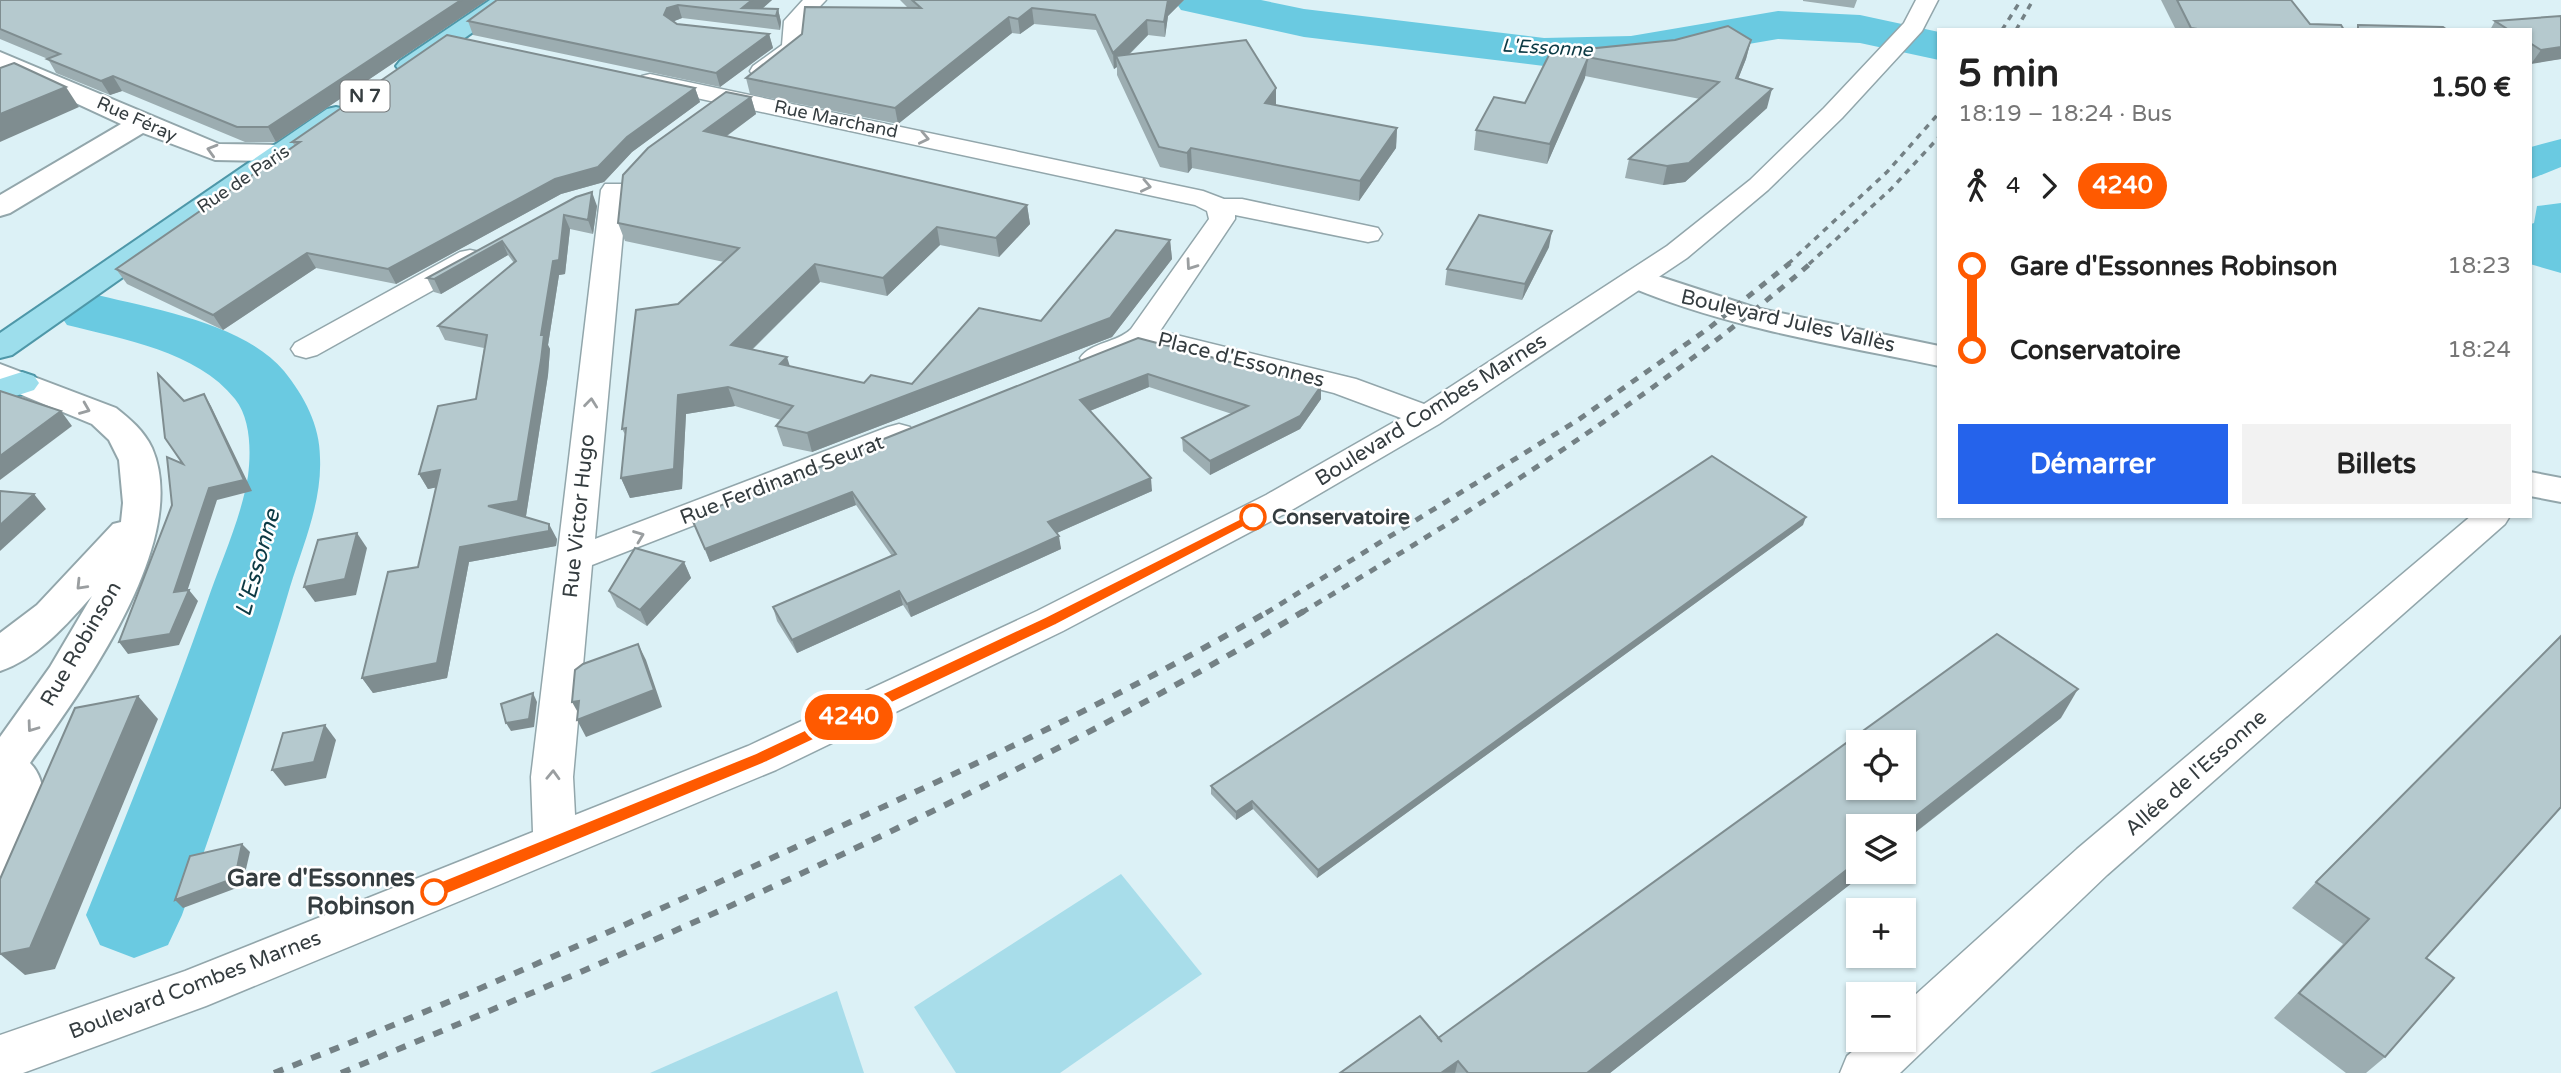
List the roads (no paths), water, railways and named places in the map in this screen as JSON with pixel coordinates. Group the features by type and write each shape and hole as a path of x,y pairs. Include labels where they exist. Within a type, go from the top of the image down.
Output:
{"main road":[{"name":"N 7","path":"392,78 506,0"},
{"name":"Rue de Paris","path":"9,342 92,282 359,100"}],"street":[{"path":"704,113 793,47 790,31 795,21 815,0"},
{"name":"Boulevard Combes Marnes","path":"0,1058 189,991 762,758 1051,621 1278,503 1428,416 1639,279 1759,185 1833,113 1914,26 1927,0"},
{"path":"769,37 793,41"},
{"path":"449,39 481,46"},
{"name":"Rue Féray","path":"0,59 141,123 215,152 280,153"},
{"name":"Rue Marchand","path":"631,77 1203,199 1220,207"},
{"path":"0,207 141,123"},
{"name":"Rue Victor Hugo","path":"555,843 552,777 613,184"},
{"path":"1220,207 1242,207 1368,234"},
{"name":"Place d'Essonnes","path":"1220,207 1222,219 1142,335 1345,386 1428,416"},
{"path":"306,349 499,242"},
{"name":"Boulevard Jules Vallès","path":"1639,279 1676,296 1715,308 1937,356"},
{"path":"1072,366 1136,341 1142,335"},
{"name":"Rue Robinson","path":"0,878 15,842 20,812 19,781 3,763 54,697 107,605 133,548 141,515 138,468 132,445 116,425 104,416 7,382"},
{"name":"Rue Ferdinand Seurat","path":"574,558 613,546 932,421"},
{"path":"2532,484 2561,491"},
{"name":"Rue Robinson","path":"0,655 51,615 141,515"},
{"name":"Allée de l'Essonne","path":"1916,1025 2092,862 2492,518"},
{"name":"Allée de l'Essonne","path":"1864,1073 1887,1052"}],"waterway":[{"name":"L'Essonne","path":"1197,0 1304,23 1544,52 1631,50 1778,25 1860,29 1937,46"},
{"name":"L'Essonne","path":"89,312 192,341 240,367 259,384 273,405 285,448 284,477 267,540 210,710 134,915"}],"railway":[{"path":"2003,28 2021,0"},
{"path":"2017,28 2033,0"},
{"path":"1788,264 1887,172 1937,115"},
{"path":"1809,264 1891,189 1937,139"},
{"path":"1266,613 1578,420 1709,328 1790,263"},
{"path":"1301,613 1564,449 1691,359 1811,263"},
{"path":"274,1073 544,961 927,786 1100,703 1269,611"},
{"path":"341,1073 709,915 952,802 1189,678 1304,611"}],"place":[{"name":"Conservatoire","path":"1253,517"},
{"name":"Gare d'Essonnes Robinson","path":"434,892"}]}
